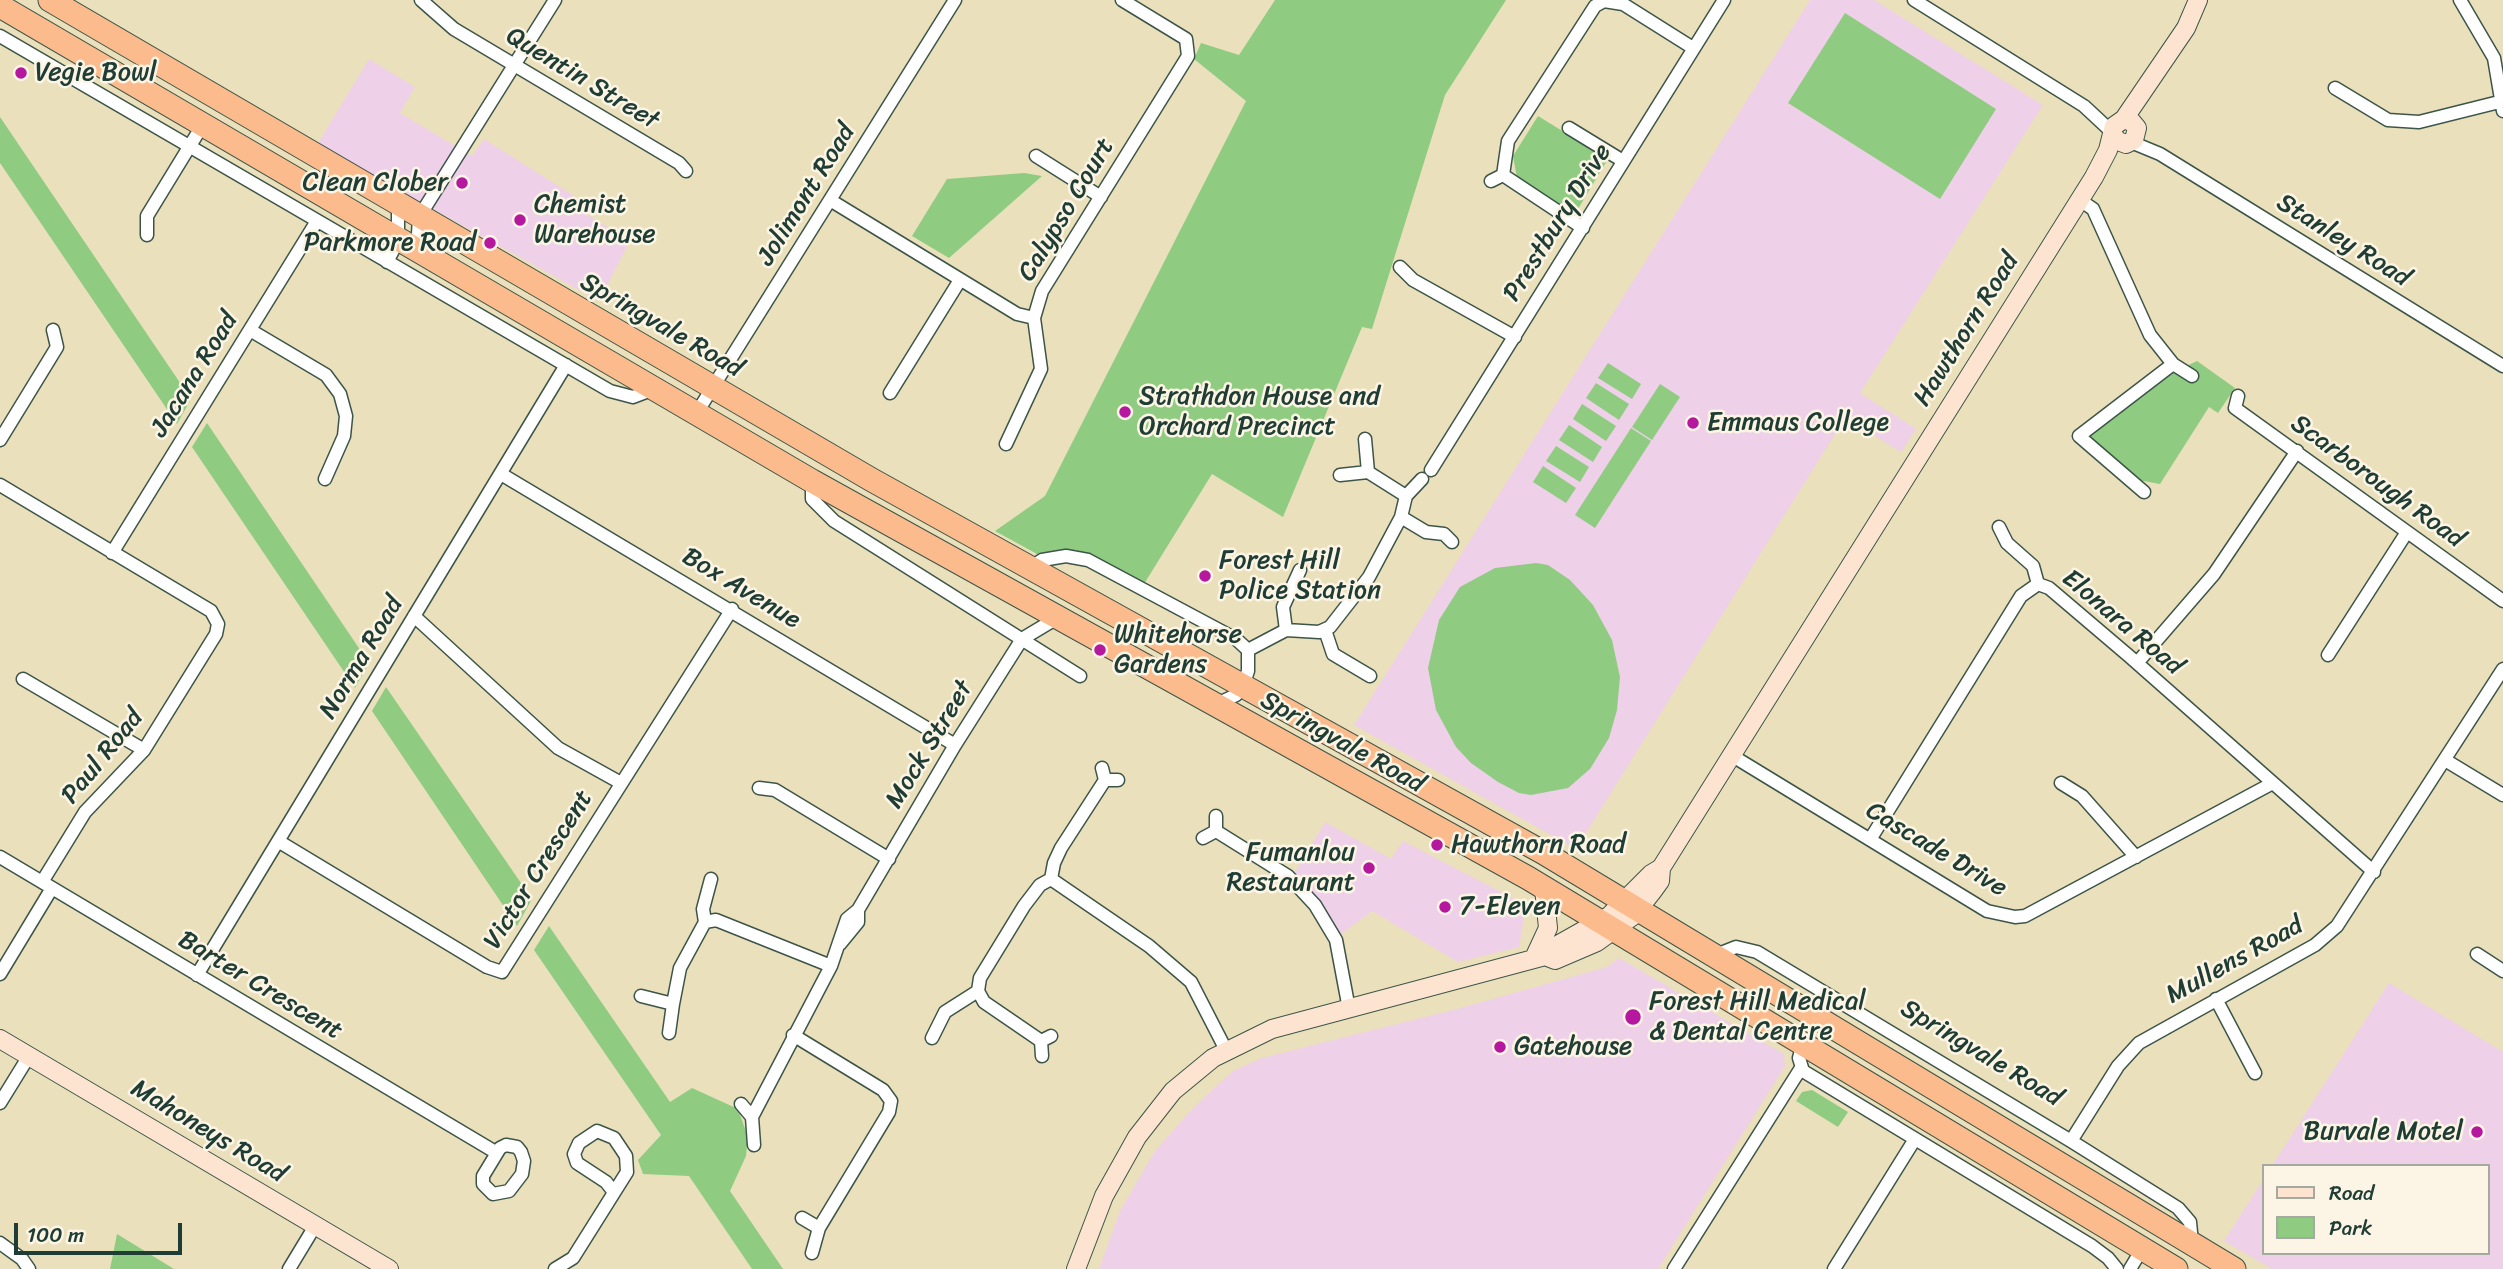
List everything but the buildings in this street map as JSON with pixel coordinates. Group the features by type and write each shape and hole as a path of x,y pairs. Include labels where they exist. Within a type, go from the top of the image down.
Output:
{"highway":[{"name":"Springvale Road","path":"50,0 712,388 1633,905 2234,1269"},
{"name":"Springvale Road","path":"0,6 812,481 1609,925 2176,1269"}],"main road":[{"name":"Hawthorn Road","path":"1076,1269 1104,1196 1144,1128 1180,1085 1226,1050 1272,1029 1539,957 1555,960 1569,955 1633,905 1651,874 1661,867 2094,177 2126,131 2186,28 2198,0"},
{"path":"1539,957 1548,928 1544,888"},
{"name":"Mahoneys Road","path":"0,1039 389,1269"}],"street":[{"name":"Quentin Street","path":"421,0 454,29 679,163 685,171"},
{"path":"387,262 408,247 419,217 555,0"},
{"name":"Jolimont Road","path":"696,414 955,0"},
{"name":"Calypso Court","path":"1006,444 1041,369 1034,318 1046,284 1182,68 1187,48 1186,38 1122,0"},
{"path":"1503,175 1508,141 1595,6 1615,0 1693,48"},
{"name":"Prestbury Drive","path":"1406,496 1427,474 1515,337 1724,0"},
{"name":"Stanley Road","path":"1914,0 2503,366"},
{"path":"2335,88 2388,120 2418,122 2502,104 2494,58 2460,0"},
{"path":"0,36 566,365 620,394 638,396 654,389"},
{"path":"147,235 147,216 202,126"},
{"path":"1569,128 1623,161"},
{"path":"1036,156 1101,197"},
{"path":"1491,181 1503,175"},
{"path":"1503,175 1583,228"},
{"path":"830,200 1017,314 1034,318"},
{"path":"2080,200 2093,209 2150,335 2173,364 2192,376"},
{"path":"398,205 408,247"},
{"name":"Jacana Road","path":"112,553 317,221"},
{"path":"1400,267 1413,280 1515,337"},
{"path":"890,393 960,280"},
{"path":"0,440 57,347 53,330"},
{"path":"250,330 326,375 340,394 346,416 344,436 325,479"},
{"path":"2079,436 2173,364"},
{"name":"Norma Road","path":"197,975 566,365"},
{"name":"Scarborough Road","path":"2238,396 2235,408 2503,601"},
{"path":"2067,428 2144,492"},
{"path":"1365,439 1368,472"},
{"path":"2137,663 2214,574 2297,451"},
{"path":"1325,631 1362,589 1401,517 1406,496 1368,472 1339,475"},
{"name":"Box Avenue","path":"501,474 732,609 955,745"},
{"path":"812,481 812,499 830,518 1080,676"},
{"path":"0,485 112,553"},
{"path":"1401,517 1426,532 1444,534 1452,542"},
{"path":"1999,527 2007,543 2033,566 2038,584"},
{"path":"2328,655 2407,532"},
{"name":"Paul Road","path":"0,974 85,812 144,750 216,634 218,624 211,611 112,553"},
{"path":"1030,568 1042,560 1066,556 1088,560 1236,639 1248,650 1248,671 1243,686 1236,695 1216,705"},
{"path":"1286,630 1283,607 1300,570"},
{"name":"Elonara Road","path":"1871,838 2021,596 2038,584 2049,588 2137,663 2271,784 2374,872"},
{"name":"Victor Crescent","path":"278,841 487,967 502,972 732,609"},
{"path":"414,616 558,748 621,783"},
{"name":"Mock Street","path":"752,1118 840,944 858,922 858,910 955,745 1022,639 1057,618"},
{"path":"1248,650 1286,630 1325,631"},
{"path":"1325,631 1333,654 1370,676"},
{"name":"Mullens Road","path":"2071,1141 2127,1054 2153,1032 2322,940 2342,920 2503,669"},
{"path":"23,679 144,750"},
{"name":"Cascade Drive","path":"1731,755 1987,911 2015,917 2025,916 2271,784"},
{"path":"2445,760 2503,795"},
{"path":"1051,879 1061,848 1108,776"},
{"path":"2061,783 2082,796 2136,857"},
{"path":"760,788 775,790 890,859"},
{"path":"1216,816 1216,831"},
{"path":"1203,838 1216,831"},
{"path":"1216,831 1288,876 1315,905 1336,940 1349,1009"},
{"name":"Barter Crescent","path":"0,857 497,1153"},
{"path":"669,1033 680,968 705,922 703,909 711,879"},
{"path":"1042,1056 1046,1039 984,1002 978,991 980,978 1024,906 1040,885 1051,879"},
{"path":"1051,879 1149,946 1191,982 1226,1050"},
{"path":"705,922 716,920 831,966"},
{"name":"Springvale Road","path":"1716,955 1729,948 1757,952 2071,1141 2178,1208 2190,1222 2192,1243"},
{"path":"2477,954 2503,971"},
{"path":"932,1038 945,1013 978,991"},
{"path":"641,996 673,1004"},
{"path":"2216,999 2255,1073"},
{"path":"793,1035 883,1090 891,1101 889,1112 819,1228 812,1253"},
{"path":"1674,1269 1801,1068 1799,1058 1803,1043"},
{"path":"0,1103 29,1056"},
{"path":"1801,1068 2092,1246 2111,1260 2117,1269"},
{"path":"741,1104 752,1118 754,1145"},
{"path":"555,1269 573,1258 627,1172 628,1164 614,1138 597,1131 579,1143 574,1154 577,1163 606,1182 613,1191"},
{"path":"1834,1269 1915,1139"},
{"path":"802,1218 819,1228"},
{"path":"289,1269 314,1226"},
{"path":"2092,1246 2119,1235"},
{"path":"0,1243 16,1254 29,1269"},
{"path":"2130,1269 2142,1249"}],"shaded area":[{"name":"Emmaus College","path":"1810,0 1874,0 2043,105 1860,393 1916,429 1901,452 1845,418 1576,849 1354,725"},
{"path":"369,59 415,87 400,113 472,156 484,139 574,196 570,204 630,241 599,301 317,145"},
{"path":"1325,822 1391,859 1403,841 1526,905 1519,947 1458,962 1372,911 1340,935 1321,903 1294,874"},
{"path":"1619,958 1784,1054 1785,1066 1658,1269 1099,1269 1120,1211 1155,1151 1194,1107 1233,1071 1262,1058 1457,1009 1607,967"},
{"path":"2389,983 2503,1052 2503,1269 2272,1269 2224,1241 2262,1182 2262,1255 2489,1255 2489,1164 2273,1164"}],"green space":[{"path":"1275,0 1506,0 1445,95 1372,329 1362,327 1283,517 1212,474 1144,584 1074,552 1037,554 995,531 1045,496 1246,101 1194,59 1201,43 1239,55"},
{"path":"1845,13 1996,109 1940,199 1788,103"},
{"path":"1538,116 1608,159 1575,214 1517,178 1513,156"},
{"path":"0,117 191,399 177,424 0,163"},
{"path":"1024,173 1042,176 949,258 912,236 947,179"},
{"path":"2197,361 2235,388 2218,413 2209,407 2160,484 2138,480 2085,436 2168,375"},
{"path":"1608,363 1641,384 1632,399 1598,378"},
{"path":"1596,383 1629,404 1619,420 1586,398"},
{"path":"1660,384 1680,397 1652,440 1632,427"},
{"path":"1582,404 1616,426 1606,441 1573,419"},
{"path":"207,423 369,663 355,688 192,447"},
{"path":"1569,425 1602,447 1593,462 1559,440"},
{"path":"1631,428 1651,441 1595,528 1575,515"},
{"path":"1556,446 1589,467 1580,482 1546,461"},
{"path":"1543,466 1576,488 1566,503 1533,482"},
{"path":"1536,563 1548,565 1570,580 1593,605 1612,640 1620,677 1617,710 1609,738 1590,769 1568,788 1531,795 1519,793 1498,782 1471,763 1456,747 1436,710 1428,668 1439,620 1460,587 1495,568"},
{"path":"386,687 532,899 517,926 372,711"},
{"path":"549,926 670,1102 692,1088 738,1109 748,1137 746,1156 730,1191 783,1269 752,1269 689,1176 643,1174 638,1160 661,1135 534,950"},
{"path":"1812,1090 1848,1112 1838,1127 1796,1101 1802,1092"},
{"path":"117,1234 174,1269 110,1269"}],"place":[{"name":"Vegie Bowl","path":"21,73"},
{"name":"Clean Clober","path":"462,183"},
{"name":"Chemist Warehouse","path":"520,220"},
{"name":"Parkmore Road","path":"490,243"},
{"name":"Strathdon House and Orchard Precinct","path":"1125,412"},
{"name":"Emmaus College","path":"1693,423"},
{"name":"Forest Hill Police Station","path":"1205,576"},
{"name":"Whitehorse Gardens","path":"1100,650"},
{"name":"Hawthorn Road","path":"1437,845"},
{"name":"Fumanlou Restaurant","path":"1369,868"},
{"name":"7-Eleven","path":"1445,907"},
{"name":"Forest Hill Medical & Dental Centre","path":"1633,1017"},
{"name":"Gatehouse","path":"1500,1047"},
{"name":"Burvale Motel","path":"2477,1132"}]}
